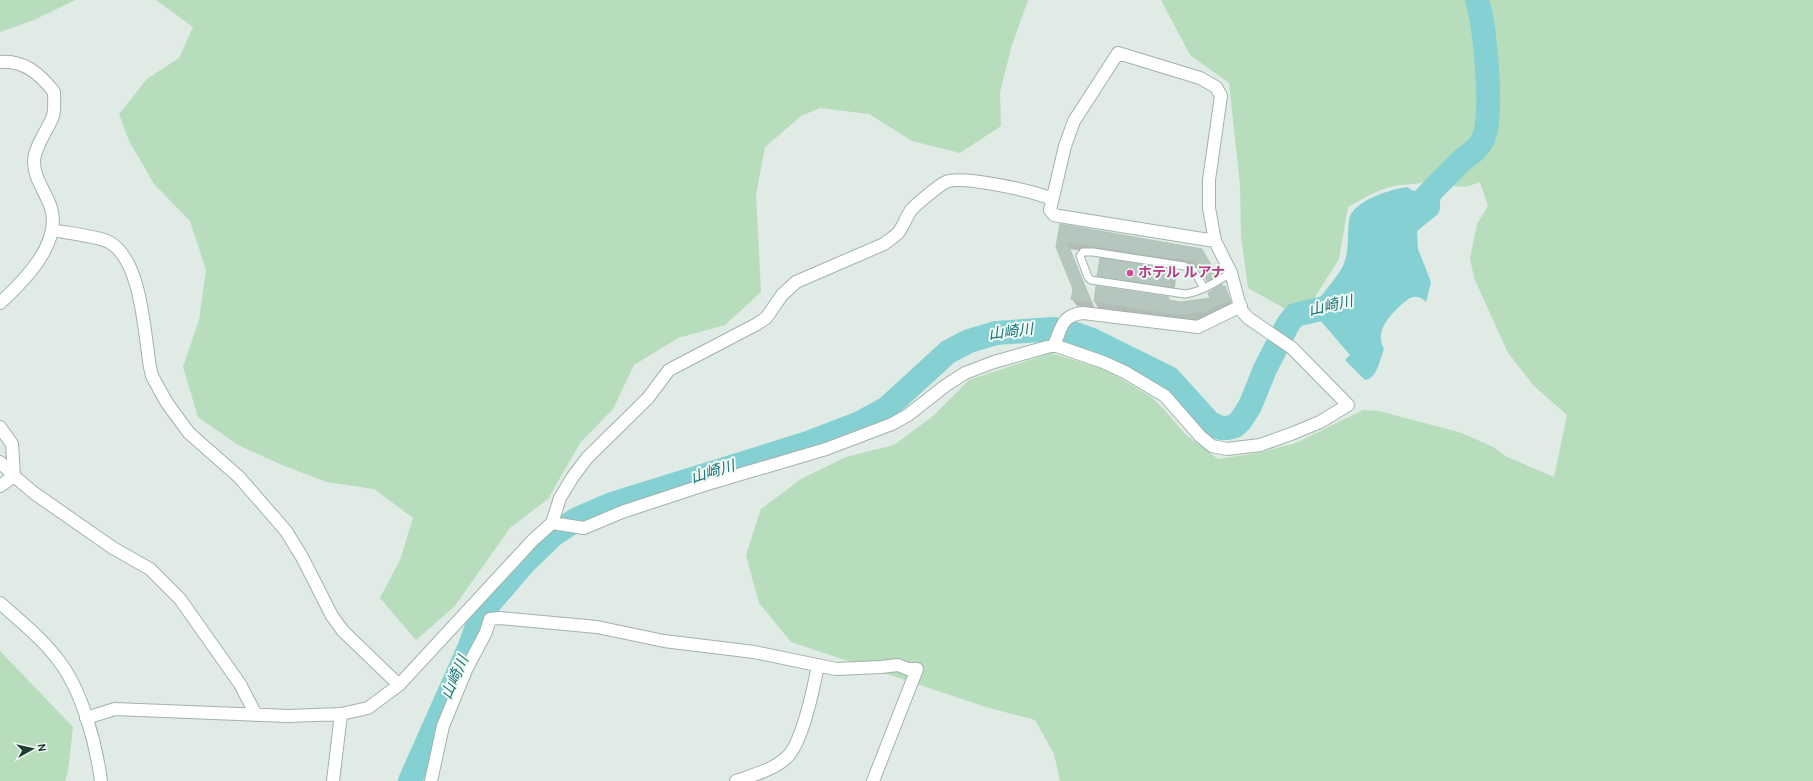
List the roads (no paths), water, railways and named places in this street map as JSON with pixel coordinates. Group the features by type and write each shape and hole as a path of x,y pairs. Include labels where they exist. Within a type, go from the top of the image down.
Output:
{"street":[{"path":"554,524 584,528 622,512 704,485 826,449 876,431 908,415 944,386 965,373 1056,341 1125,372 1165,396 1200,436 1212,446 1227,449 1255,446 1291,434 1320,422 1348,405 1292,348 1244,315 1231,273 1215,241 1210,208 1209,188 1213,149 1221,102 1219,91 1212,84 1200,78 1118,53 1074,121 1065,146 1050,210 1054,215 1215,241"},
{"path":"0,62 11,61 27,66 43,78 54,92 53,115 41,140 34,161 39,183 51,208 53,230 47,246 39,260 0,303"},
{"path":"86,718 116,709 288,716 341,714 368,708 399,685 532,540 554,524 560,498 580,468 604,440 648,398 669,370 762,321 789,287 796,282 884,244 899,232 912,209 946,182 960,181 1010,186 1037,193 1052,199"},
{"path":"53,230 106,241 119,249 128,262 136,282 152,376 167,403 190,433 239,477 286,531 302,557 332,616 340,626 399,685"},
{"path":"1056,341 1066,317 1073,314 1083,313 1198,327 1241,306"},
{"path":"0,427 12,444 14,476"},
{"path":"0,462 34,493 113,548 150,569 180,599 240,684 256,715"},
{"path":"0,486 14,476"},
{"path":"0,603 32,632 59,661 77,690 86,718 101,781"},
{"path":"431,781 443,726 466,670 486,632 490,619 500,618 597,627 664,641 754,652 836,668 898,665 908,669 917,669 873,781"},
{"path":"736,781 775,766 788,757 798,739 814,687 818,665"},
{"path":"333,781 341,714"}],"lane":[{"path":"1204,288 1194,272 1184,266 1093,252 1083,252 1080,256 1088,277 1091,280 1185,294 1198,291 1204,288 1231,273"}],"water":[{"path":"1445,172 1448,179 1440,201 1440,209 1438,214 1417,231 1418,249 1431,282 1426,302 1419,297 1410,298 1388,319 1382,331 1381,343 1384,349 1379,363 1372,376 1365,380 1345,360 1350,355 1314,313 1313,307 1345,262 1349,220 1357,207 1373,197 1392,190 1407,187 1414,191 1419,191 1427,186 1434,177"}],"waterway":[{"name":"山崎川","path":"1424,199 1460,162 1478,147 1483,139 1488,111 1488,91 1483,29 1477,0"},
{"name":"山崎川","path":"410,781 470,646 482,612 525,562 553,535 577,519 612,504 808,443 860,423 887,408 948,352 969,341 996,333 1054,329 1067,331 1090,339 1169,378 1210,423 1221,428 1235,426 1250,406 1265,369 1288,324 1295,315 1346,303"}],"place":[{"name":"ホテル ルアナ","path":"1130,273"}]}
